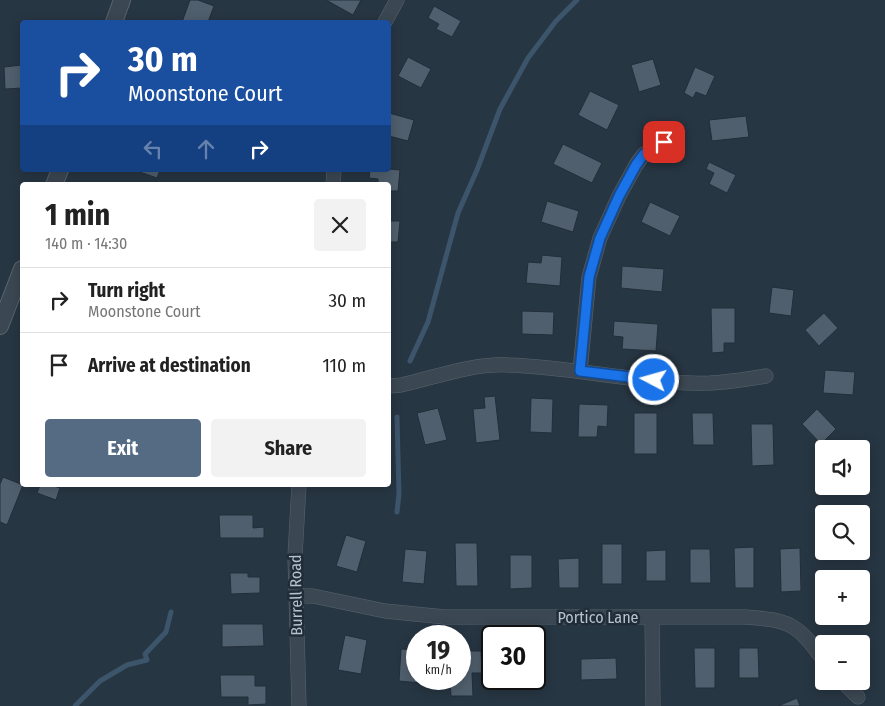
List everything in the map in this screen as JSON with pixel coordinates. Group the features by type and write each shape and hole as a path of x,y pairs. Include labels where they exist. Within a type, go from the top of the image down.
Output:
{"street":[{"path":"115,20 122,0"},
{"path":"385,20 397,0"},
{"path":"580,371 589,277 600,238 619,196 636,165 644,154 664,142"},
{"path":"0,326 20,274"},
{"path":"391,386 478,367 508,364 672,382 710,383 766,376"},
{"name":"Burrell Road","path":"299,487 295,556 299,706"},
{"name":"Portico Lane","path":"296,596 313,596 385,611 445,617 745,617 773,619 787,623 808,638 815,648"},
{"path":"652,618 653,706"},
{"path":"851,690 858,697"}],"building":[{"path":"190,0 198,0 214,6 209,20 183,20"},
{"path":"326,0 361,0 353,15"},
{"path":"434,6 461,21 452,37 436,29 439,24 428,18"},
{"path":"408,57 431,69 421,88 398,76"},
{"path":"653,59 661,85 639,92 631,65"},
{"path":"20,65 20,88 5,89 4,67"},
{"path":"695,67 715,76 706,96 696,92 693,98 684,93"},
{"path":"590,91 619,105 607,130 578,115"},
{"path":"391,114 414,120 408,141 391,137"},
{"path":"746,116 749,137 712,141 709,120"},
{"path":"563,144 602,163 592,183 553,164"},
{"path":"709,162 736,175 727,193 709,184 714,173 706,169"},
{"path":"400,170 398,191 391,191 391,182 378,182 378,179 369,178 370,172"},
{"path":"140,172 159,172 157,178"},
{"path":"547,201 579,211 573,232 541,222"},
{"path":"650,202 680,216 670,236 641,222"},
{"path":"391,221 400,221 398,242 391,242"},
{"path":"542,255 562,257 560,286 526,283 528,262 541,263"},
{"path":"622,266 664,269 662,292 621,288"},
{"path":"772,287 794,290 791,316 769,313"},
{"path":"711,308 735,308 735,343 724,343 724,352 712,353"},
{"path":"522,311 554,312 553,335 522,334"},
{"path":"824,313 838,328 819,346 805,330"},
{"path":"614,321 658,324 656,351 622,349 623,337 613,336"},
{"path":"825,370 855,372 853,395 823,393"},
{"path":"495,396 500,440 476,443 473,409 485,408 484,397"},
{"path":"531,398 553,399 552,433 530,432"},
{"path":"579,404 608,405 607,427 598,426 597,437 578,437"},
{"path":"438,408 447,440 425,445 417,413"},
{"path":"817,409 836,429 825,440 817,440 802,424"},
{"path":"634,413 657,413 657,454 634,454"},
{"path":"692,413 713,413 714,445 693,445"},
{"path":"751,424 773,424 774,465 752,466"},
{"path":"3,477 20,484 20,487 22,487 7,525 0,522 0,484"},
{"path":"39,487 60,488 56,500 37,493"},
{"path":"219,515 253,515 253,528 264,527 264,538 220,538"},
{"path":"346,535 366,541 357,572 336,566"},
{"path":"455,543 477,543 478,586 456,586"},
{"path":"602,544 622,544 622,584 602,584"},
{"path":"754,547 754,588 735,588 734,548"},
{"path":"800,548 801,591 781,592 780,549"},
{"path":"405,549 427,551 424,584 402,582"},
{"path":"690,549 710,549 711,583 690,583"},
{"path":"666,550 666,581 646,581 646,551"},
{"path":"510,555 532,555 532,588 510,589"},
{"path":"579,558 579,588 559,588 558,559"},
{"path":"230,573 248,573 248,577 260,577 260,593 231,594"},
{"path":"222,624 263,624 264,646 222,647"},
{"path":"345,635 367,640 361,674 338,670"},
{"path":"694,648 715,648 715,688 695,688"},
{"path":"739,648 758,648 759,678 739,678"},
{"path":"401,649 406,649 406,682 399,681"},
{"path":"471,651 481,651 481,673 472,673 473,696 451,696 451,690 471,690"},
{"path":"616,658 617,679 581,680 581,659"},
{"path":"220,675 255,675 255,686 266,686 266,704 248,705 248,697 221,697"},
{"path":"797,698 800,706 778,706"}],"waterway":[{"path":"410,361 428,322 458,213 477,170 500,109 528,58 556,21 577,0"},
{"path":"397,417 399,494 397,512"},
{"path":"75,706 100,681 127,665 147,660 145,654 166,632 171,612"}],"route":[{"path":"654,380 580,371 589,277 600,238 619,196 636,165 644,154 664,142"}]}
